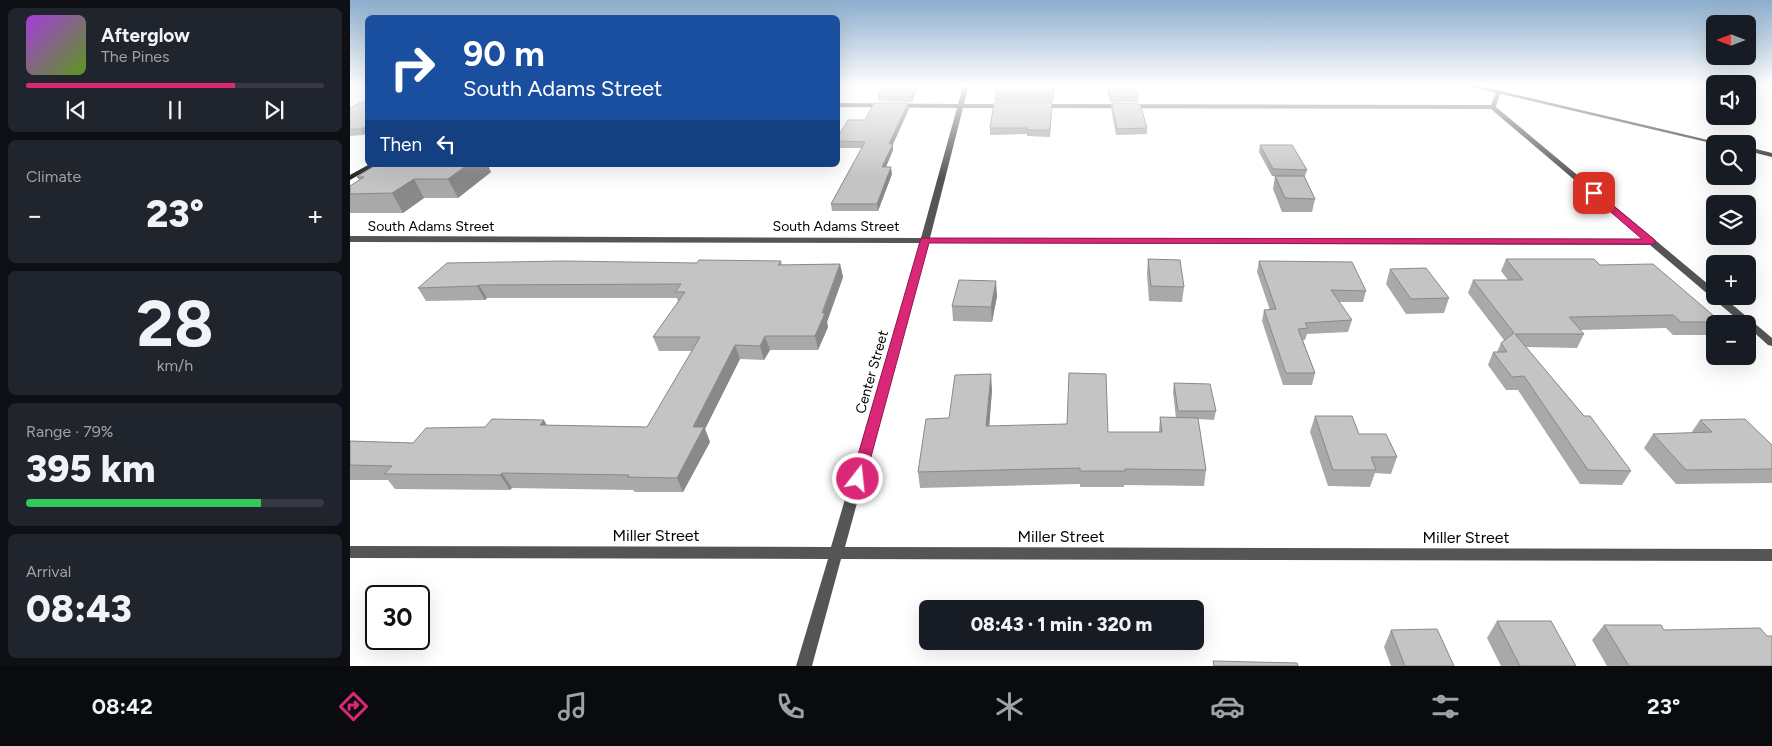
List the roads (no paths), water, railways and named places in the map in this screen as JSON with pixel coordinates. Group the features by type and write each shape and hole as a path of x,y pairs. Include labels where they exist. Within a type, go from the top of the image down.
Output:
{"street":[{"name":"Center Street","path":"804,666 958,116"},
{"path":"1504,116 1706,288"},
{"path":"1597,116 1706,140"},
{"path":"1756,151 1772,155"},
{"path":"350,178 369,167"},
{"name":"South Adams Street","path":"350,239 1652,242"},
{"path":"1727,305 1772,343"},
{"name":"Miller Street","path":"350,552 1772,555"}]}
